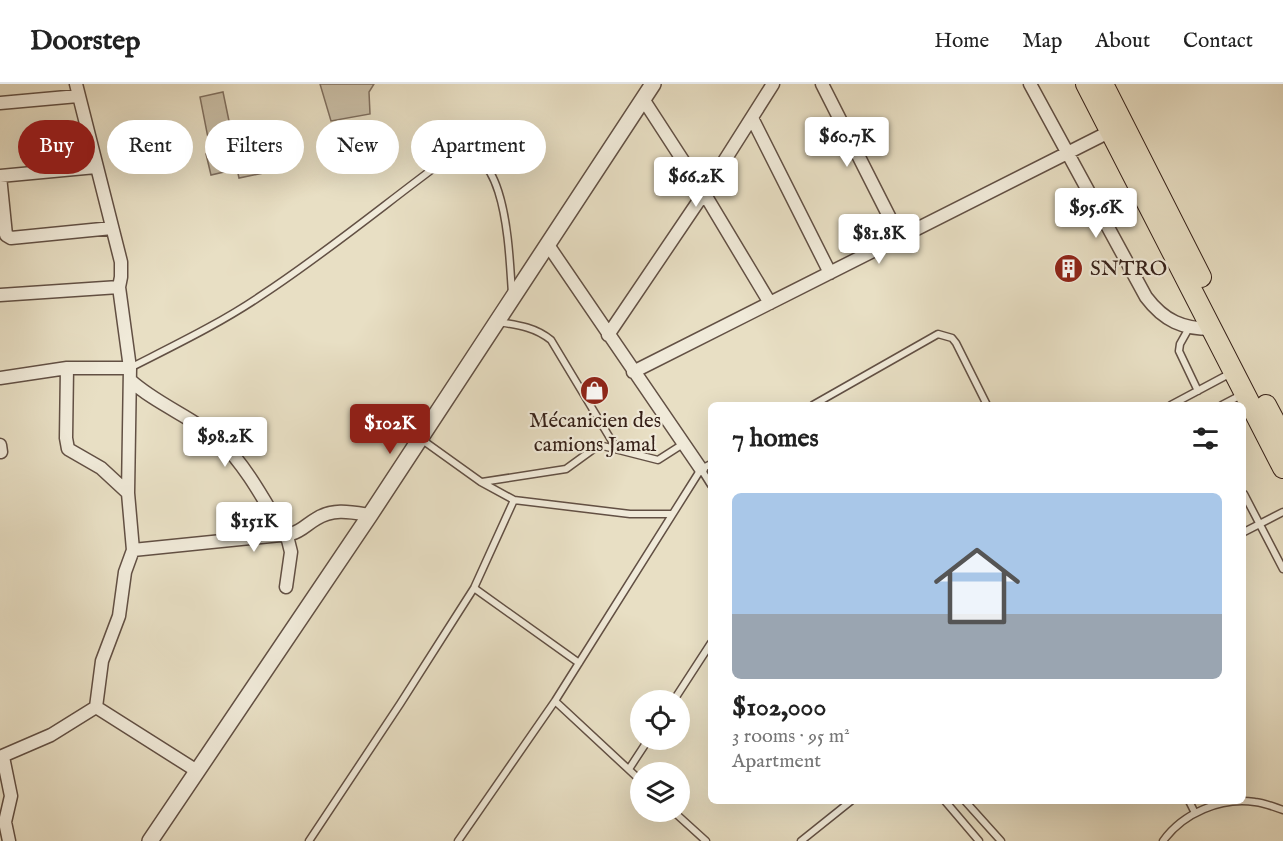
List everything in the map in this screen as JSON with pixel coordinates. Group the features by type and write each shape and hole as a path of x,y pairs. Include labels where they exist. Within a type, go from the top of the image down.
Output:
{"highway":[{"path":"1086,84 1283,468"},
{"path":"1103,84 1283,437"}],"street":[{"path":"150,841 370,515 653,84"},
{"path":"608,334 704,193 773,84"},
{"path":"822,84 900,238"},
{"path":"1030,84 1066,154 1146,297 1168,318 1189,328 1212,329"},
{"path":"0,103 77,90 122,270 119,286 130,374 128,493 133,550 125,572 119,616 102,661 96,707"},
{"path":"643,99 704,193 770,303"},
{"path":"752,118 830,273"},
{"path":"633,372 1111,131"},
{"path":"96,167 0,176 6,235 11,238 112,228"},
{"path":"548,244 684,444 706,467"},
{"path":"0,295 119,286"},
{"path":"67,368 66,438 68,449 111,475 128,493"},
{"path":"0,378 67,368 130,374 140,388 220,441 233,454 285,535 291,552 285,587"},
{"path":"133,550 285,535 301,531 312,521 327,514 343,512 370,515"},
{"path":"96,707 197,771"},
{"path":"9,841 2,823 11,796 2,757 51,735 96,707"}],"lane":[{"path":"130,374 261,297 446,159 456,154 473,155 483,162 495,179 502,209 513,299"},
{"path":"498,322 529,327 551,340 616,448"},
{"path":"1189,328 1180,344 1179,351 1198,391"},
{"path":"818,402 938,334 952,338 956,343 986,402"},
{"path":"1177,402 1234,371"},
{"path":"1228,402 1245,393"},
{"path":"420,439 482,482 513,500 630,514 672,514"},
{"path":"482,482 566,469 599,445 658,460 684,444"},
{"path":"458,841 555,700 672,514 706,467"},
{"path":"1246,498 1283,569"},
{"path":"309,841 474,588 513,500"},
{"path":"1246,531 1283,512"},
{"path":"474,588 579,663"},
{"path":"680,690 708,648"},
{"path":"555,700 629,769 641,750"},
{"path":"1246,802 1255,802 1283,810"},
{"path":"801,841 847,804"},
{"path":"948,804 979,841"},
{"path":"968,804 1001,841"},
{"path":"1190,804 1195,813"},
{"path":"1163,841 1171,830 1195,813 1219,804"},
{"path":"685,822 706,841"}],"shaded area":[{"path":"320,84 374,84 369,92 370,114 331,120"},
{"path":"223,92 229,120 205,120 205,123 200,97"},
{"path":"238,174 259,174 239,178"}],"place":[{"name":"SNTRO","path":"1069,269"},
{"name":"Mécanicien des camions Jamal","path":"595,390"}]}
